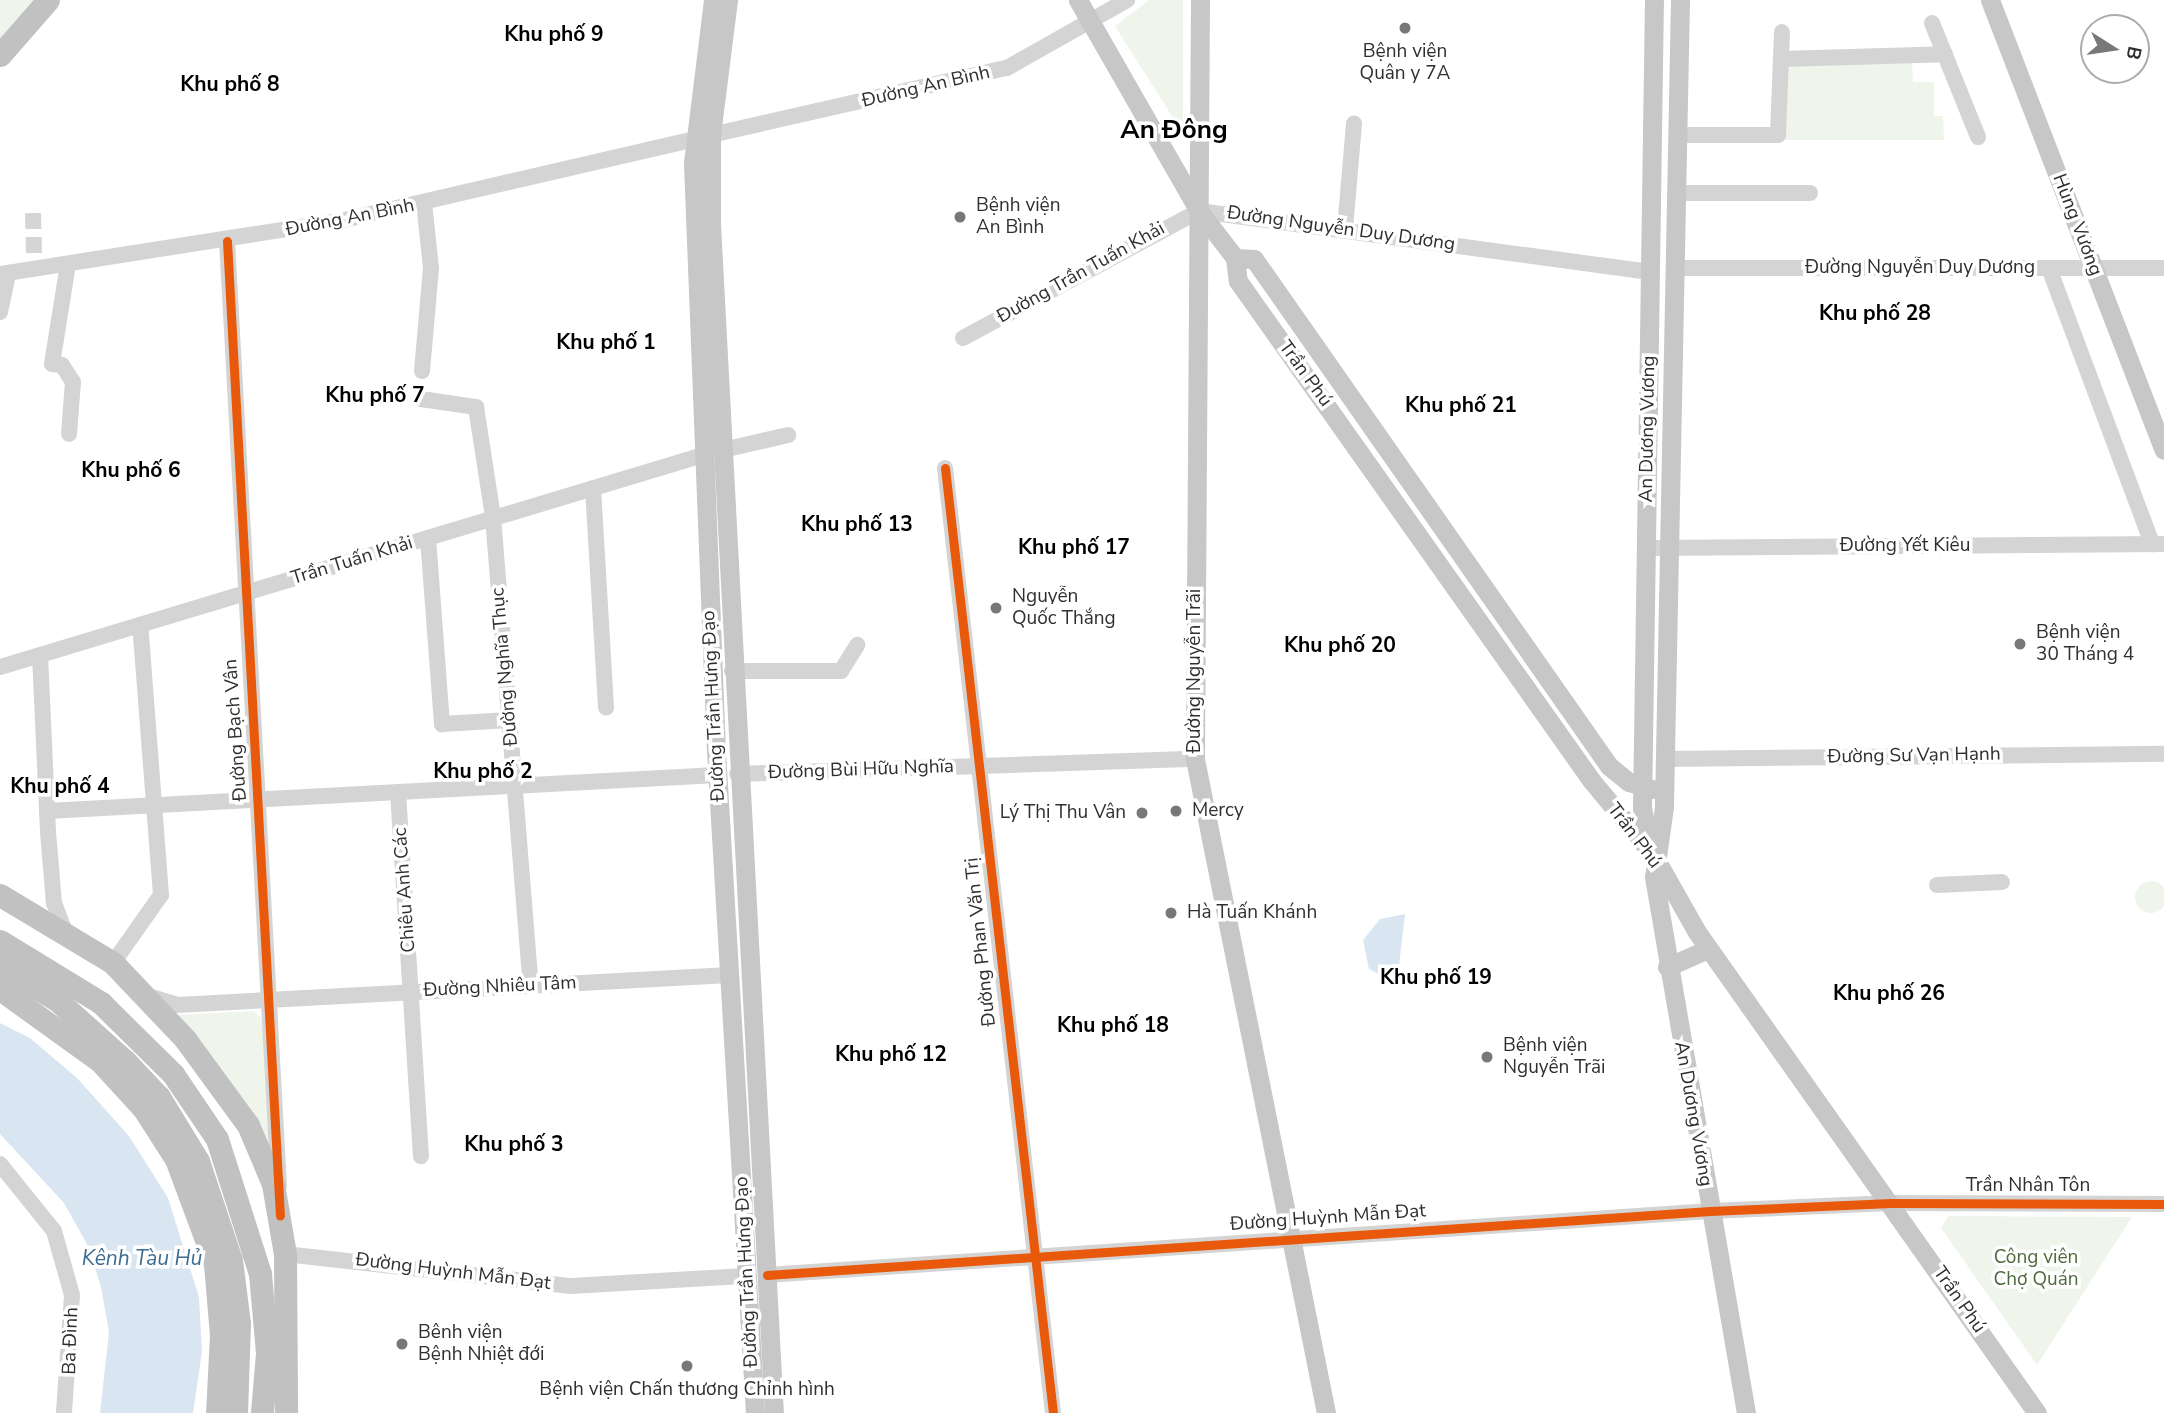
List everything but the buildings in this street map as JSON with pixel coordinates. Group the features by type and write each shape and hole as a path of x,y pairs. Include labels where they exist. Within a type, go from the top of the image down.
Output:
{"highway":[{"path":"0,55 48,0"},
{"path":"0,895 46,908 63,927 113,962 146,995 248,1125 265,1158 280,1216 285,1254 286,1413"},
{"path":"0,941 101,1003 193,1097 228,1162 256,1255 267,1353 262,1413"},
{"path":"0,966 67,1008 159,1097 198,1161 239,1322 236,1413"},
{"path":"0,989 81,1043 144,1109 176,1159 223,1262 217,1413"},
{"path":"223,1262 256,1255 285,1254"}],"main road":[{"name":"Đường Trần Hưng Đạo","path":"713,0 703,137 703,455 727,775 765,1410"},
{"name":"Đường Trần Hưng Đạo","path":"727,775 732,671 723,450 703,137 728,0"},
{"name":"Trần Phú","path":"1078,0 1199,211 1235,258 1238,281 1609,766 1642,787"},
{"name":"Đường Nguyễn Trãi","path":"1200,0 1195,759 1326,1413"},
{"name":"An Dương Vương","path":"1654,0 1642,787 1644,832 1654,856"},
{"name":"An Dương Vương","path":"1681,0 1665,759 1664,789 1654,856 1667,967 1746,1413"},
{"name":"Hùng Vương","path":"1990,0 2164,450"},
{"path":"1651,193 1676,193"},
{"path":"1650,272 1675,268"},
{"path":"703,455 723,450"},
{"name":"Trần Phú","path":"1449,559 1591,780 1654,856 1709,949 2037,1413"},
{"path":"1645,647 1667,647"},
{"path":"1643,759 1665,759"},
{"path":"1642,787 1664,789"},
{"path":"1667,967 1709,949"}],"street":[{"name":"Đường An Bình","path":"4,273 227,242 424,203 1007,68 1127,0"},
{"path":"1932,23 1978,137"},
{"path":"1678,135 1778,135 1782,32"},
{"path":"1781,59 1945,54"},
{"path":"1345,229 1354,123"},
{"path":"1676,193 1810,193"},
{"path":"422,371 431,268 424,203"},
{"name":"Đường Nguyễn Duy Dương","path":"1199,211 1650,272"},
{"name":"Đường Trần Tuấn Khải","path":"963,338 1199,211"},
{"name":"Đường Bạch Vân","path":"227,242 271,1001 280,1216"},
{"path":"68,264 52,364 62,365 73,382 69,434"},
{"name":"Đường Nguyễn Duy Dương","path":"1675,268 2164,268"},
{"path":"2049,268 2158,544"},
{"path":"0,312 4,273"},
{"name":"Đường Nghĩa Thục","path":"421,399 475,404 493,517 531,985"},
{"path":"723,450 788,435"},
{"name":"Trần Tuấn Khải","path":"0,667 703,455"},
{"name":"Đường Phan Văn Trị","path":"945,468 1053,1413"},
{"path":"593,488 606,708"},
{"path":"428,538 442,724 509,720"},
{"name":"Đường Yết Kiêu","path":"1646,548 2158,544"},
{"path":"113,962 161,895 140,625"},
{"path":"732,671 841,671 857,645"},
{"path":"40,655 47,811 46,908"},
{"name":"Đường Sư Vạn Hạnh","path":"1665,759 2164,754"},
{"name":"Đường Bùi Hữu Nghĩa","path":"47,811 727,775 1195,759"},
{"name":"Chiêu Anh Các","path":"398,792 413,992 421,1156"},
{"path":"1937,885 2002,882"},
{"name":"Đường Nhiêu Tâm","path":"146,995 177,1005 739,975"},
{"name":"Ba Đình","path":"0,1164 54,1231 72,1295 64,1413"},
{"name":"Đường Huỳnh Mẫn Đạt","path":"285,1254 571,1286 1034,1259 1291,1238 1710,1211 1891,1203"},
{"name":"Trần Nhân Tôn","path":"1891,1203 2164,1204"}],"green space":[{"path":"0,0 34,0 0,39"},
{"path":"1149,0 1183,0 1183,134 1115,26"},
{"path":"1912,60 1913,82 1934,82 1934,116 1943,116 1944,140 1782,140 1785,63"},
{"path":"2151,881 2163,885 2167,897 2163,909 2151,913 2139,909 2135,897 2139,885"},
{"path":"253,1011 265,1021 271,1151 172,1015"},
{"name":"Công viên Chợ Quán","path":"1948,1216 2132,1217 2037,1365 1941,1228"}],"water":[{"path":"1405,914 1397,983 1369,969 1363,940 1380,919"},
{"name":"Kênh Tàu Hủ","path":"0,1023 30,1038 77,1078 129,1136 168,1198 199,1297 202,1351 193,1413 100,1413 109,1332 101,1287 88,1246 64,1203 0,1134"}],"tunnel":[{"path":"33,213 34,255"}],"cycle path":[{"path":"227,241 280,1216"},
{"path":"945,468 1053,1413"},
{"path":"767,1275 1710,1211 1891,1203 2164,1204"}],"place":[{"name":"Bệnh viện Quân y 7A","path":"1405,28"},
{"name":"Bệnh viện An Bình","path":"960,217"},
{"name":"Nguyễn Quốc Thắng","path":"996,608"},
{"name":"Bệnh viện 30 Tháng 4","path":"2020,644"},
{"name":"Mercy","path":"1176,811"},
{"name":"Lý Thị Thu Vân","path":"1142,813"},
{"name":"Hà Tuấn Khánh","path":"1171,913"},
{"name":"Bệnh viện Nguyễn Trãi","path":"1487,1057"},
{"name":"Bệnh viện Bệnh Nhiệt đới","path":"402,1344"},
{"name":"Bệnh viện Chấn thương Chỉnh hình","path":"687,1366"}],"district":[{"name":"Khu phố 9","path":"554,34"},
{"name":"Khu phố 8","path":"230,84"},
{"name":"An Đông","path":"1174,130"},
{"name":"Khu phố 28","path":"1875,313"},
{"name":"Khu phố 1","path":"606,342"},
{"name":"Khu phố 7","path":"375,395"},
{"name":"Khu phố 21","path":"1461,405"},
{"name":"Khu phố 6","path":"131,470"},
{"name":"Khu phố 13","path":"857,524"},
{"name":"Khu phố 17","path":"1074,547"},
{"name":"Khu phố 20","path":"1340,645"},
{"name":"Khu phố 2","path":"483,771"},
{"name":"Khu phố 4","path":"60,786"},
{"name":"Khu phố 19","path":"1436,977"},
{"name":"Khu phố 26","path":"1889,993"},
{"name":"Khu phố 18","path":"1113,1025"},
{"name":"Khu phố 12","path":"891,1054"},
{"name":"Khu phố 3","path":"514,1144"}]}
